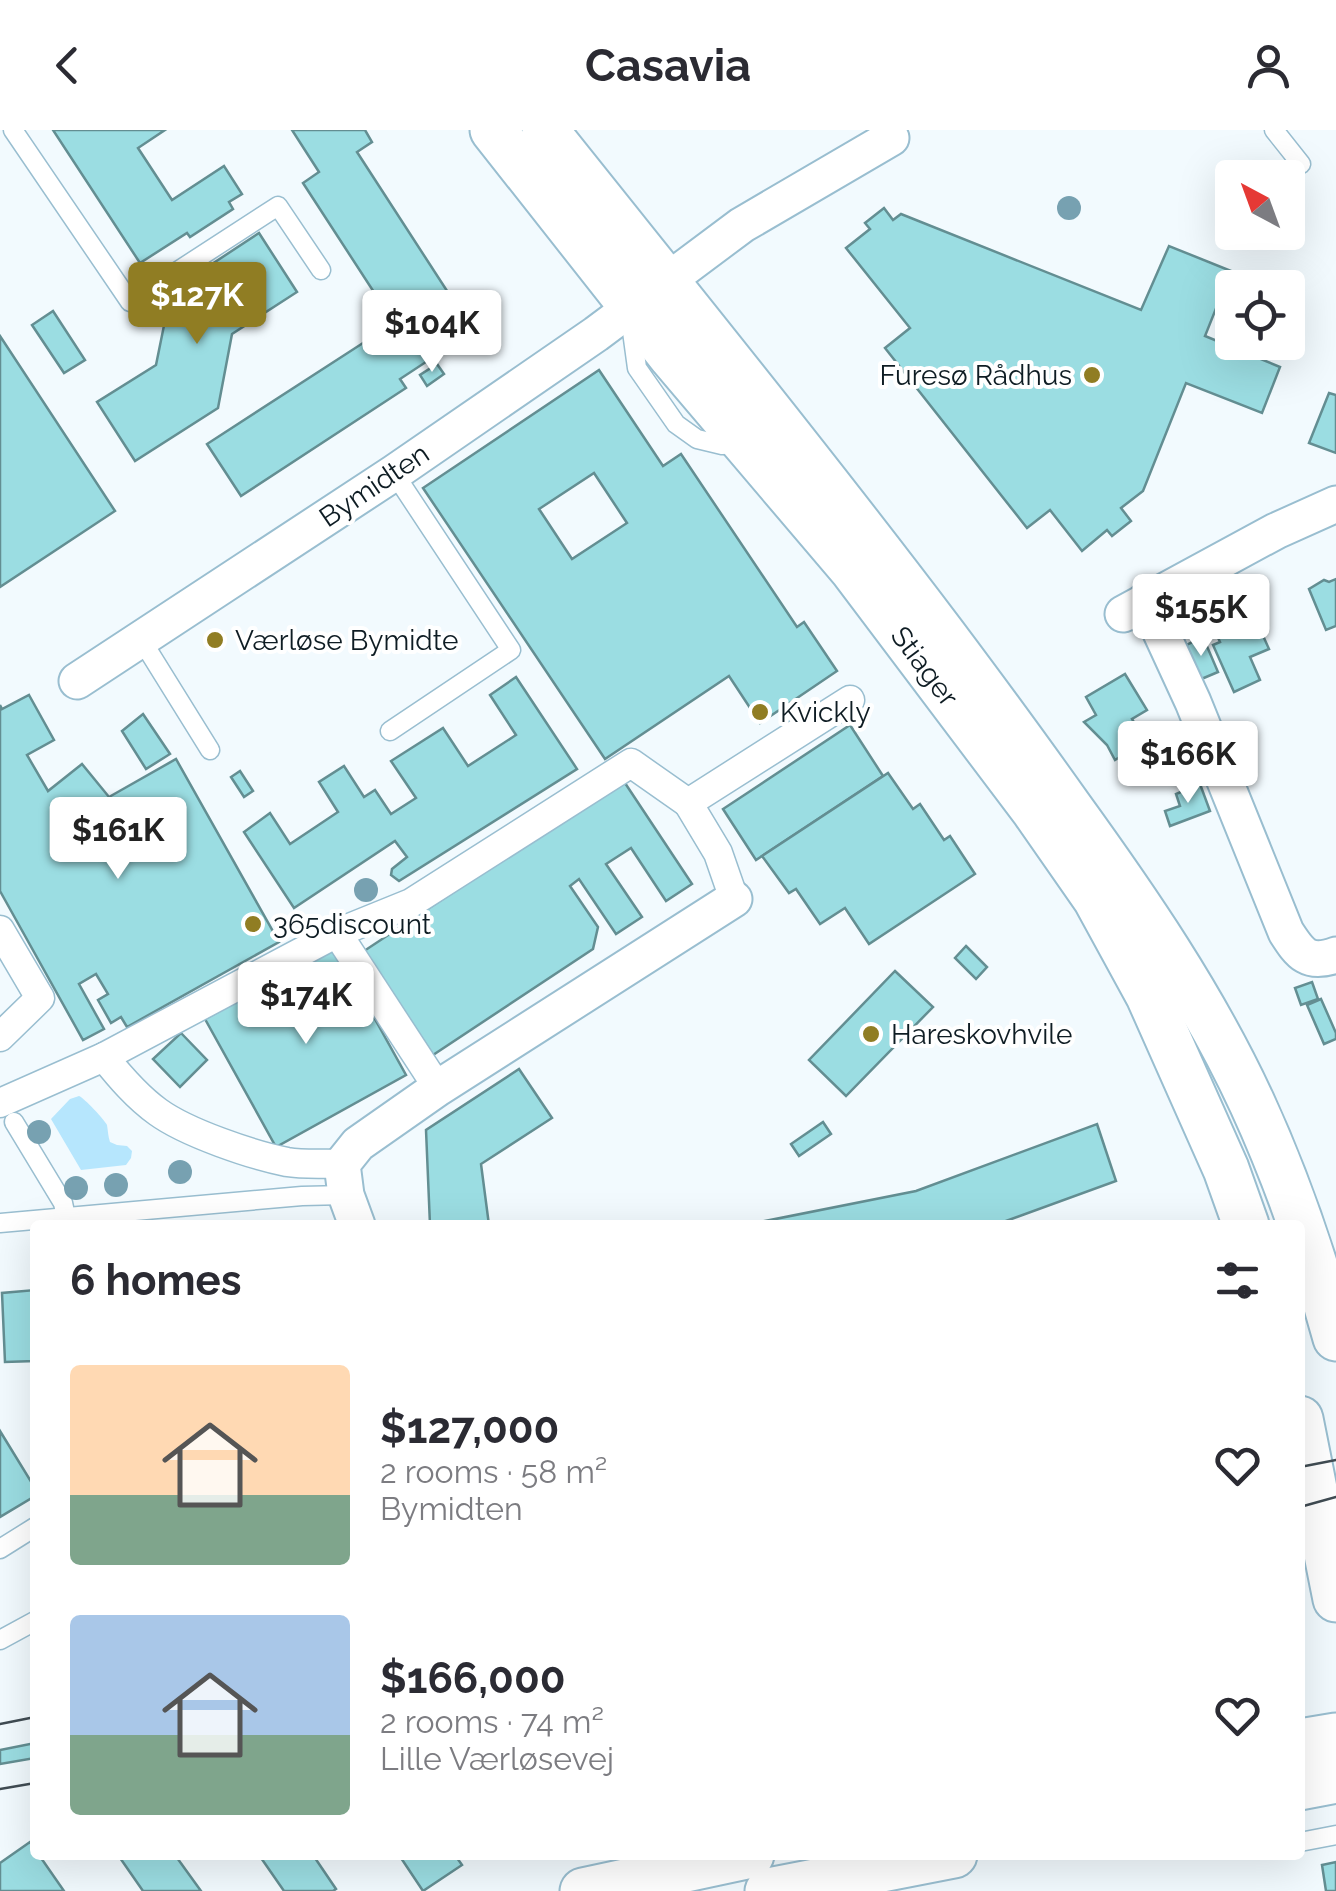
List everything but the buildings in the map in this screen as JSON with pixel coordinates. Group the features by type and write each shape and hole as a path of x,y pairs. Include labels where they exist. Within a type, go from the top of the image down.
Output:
{"street":[{"path":"650,295 742,225 897,134"},
{"name":"Stiager","path":"518,140 650,295 792,437 999,708 1113,868 1180,968 1251,1101 1283,1219"},
{"name":"Stiager","path":"518,140 517,193 592,287 601,309 588,339"},
{"name":"Stiager","path":"706,254 696,277 700,293 784,402 792,437"},
{"name":"Stiager","path":"650,295 746,444 1034,810 1096,899 1148,996 1226,1169 1244,1220"},
{"name":"Bymidten","path":"76,681 394,473 650,295"},
{"path":"1336,504 1276,531 1134,607 1193,702 1286,932 1300,954 1320,960 1336,955"},
{"path":"688,803 850,700"},
{"path":"7,1112 104,1057 337,933 411,903 631,764 688,803 718,853 734,899 438,1088 358,1144 348,1194 290,1162 204,1136 160,1114 122,1080 104,1057"},
{"path":"0,930 40,998 0,1037"},
{"path":"337,933 438,1088"},
{"name":"Stiager","path":"1305,1268 1336,1338"},
{"path":"1305,1445 1336,1599"},
{"path":"1305,1741 1336,1736"},
{"path":"1305,1786 1336,1780"},
{"path":"583,1891 727,1860"},
{"path":"768,1891 928,1860"}],"lane":[{"path":"14,130 130,302 278,206 322,270"},
{"path":"1274,130 1298,160"},
{"path":"390,731 510,650 394,473"},
{"path":"840,568 868,570 881,578 957,680 999,708"},
{"path":"140,639 210,750"},
{"path":"7,1112 64,1203 66,1217"},
{"path":"33,1220 348,1194"},
{"path":"0,1223 30,1220"},
{"path":"0,1549 30,1530"},
{"path":"0,1640 30,1625"},
{"path":"1305,1841 1336,1835"}],"shaded area":[{"path":"79,1096 105,1122 110,1142 132,1151 126,1165 81,1170 51,1119 70,1099"}],"tram line":[{"path":"1305,1466 1336,1460"},
{"path":"1305,1506 1336,1497"},
{"path":"0,1724 30,1718"},
{"path":"0,1789 30,1784"}],"place":[{"name":"Furesø Rådhus","path":"1092,375"},
{"name":"Værløse Bymidte","path":"215,640"},
{"name":"Kvickly","path":"760,712"},
{"name":"365discount","path":"253,924"},
{"name":"Hareskovhvile","path":"871,1034"}]}
